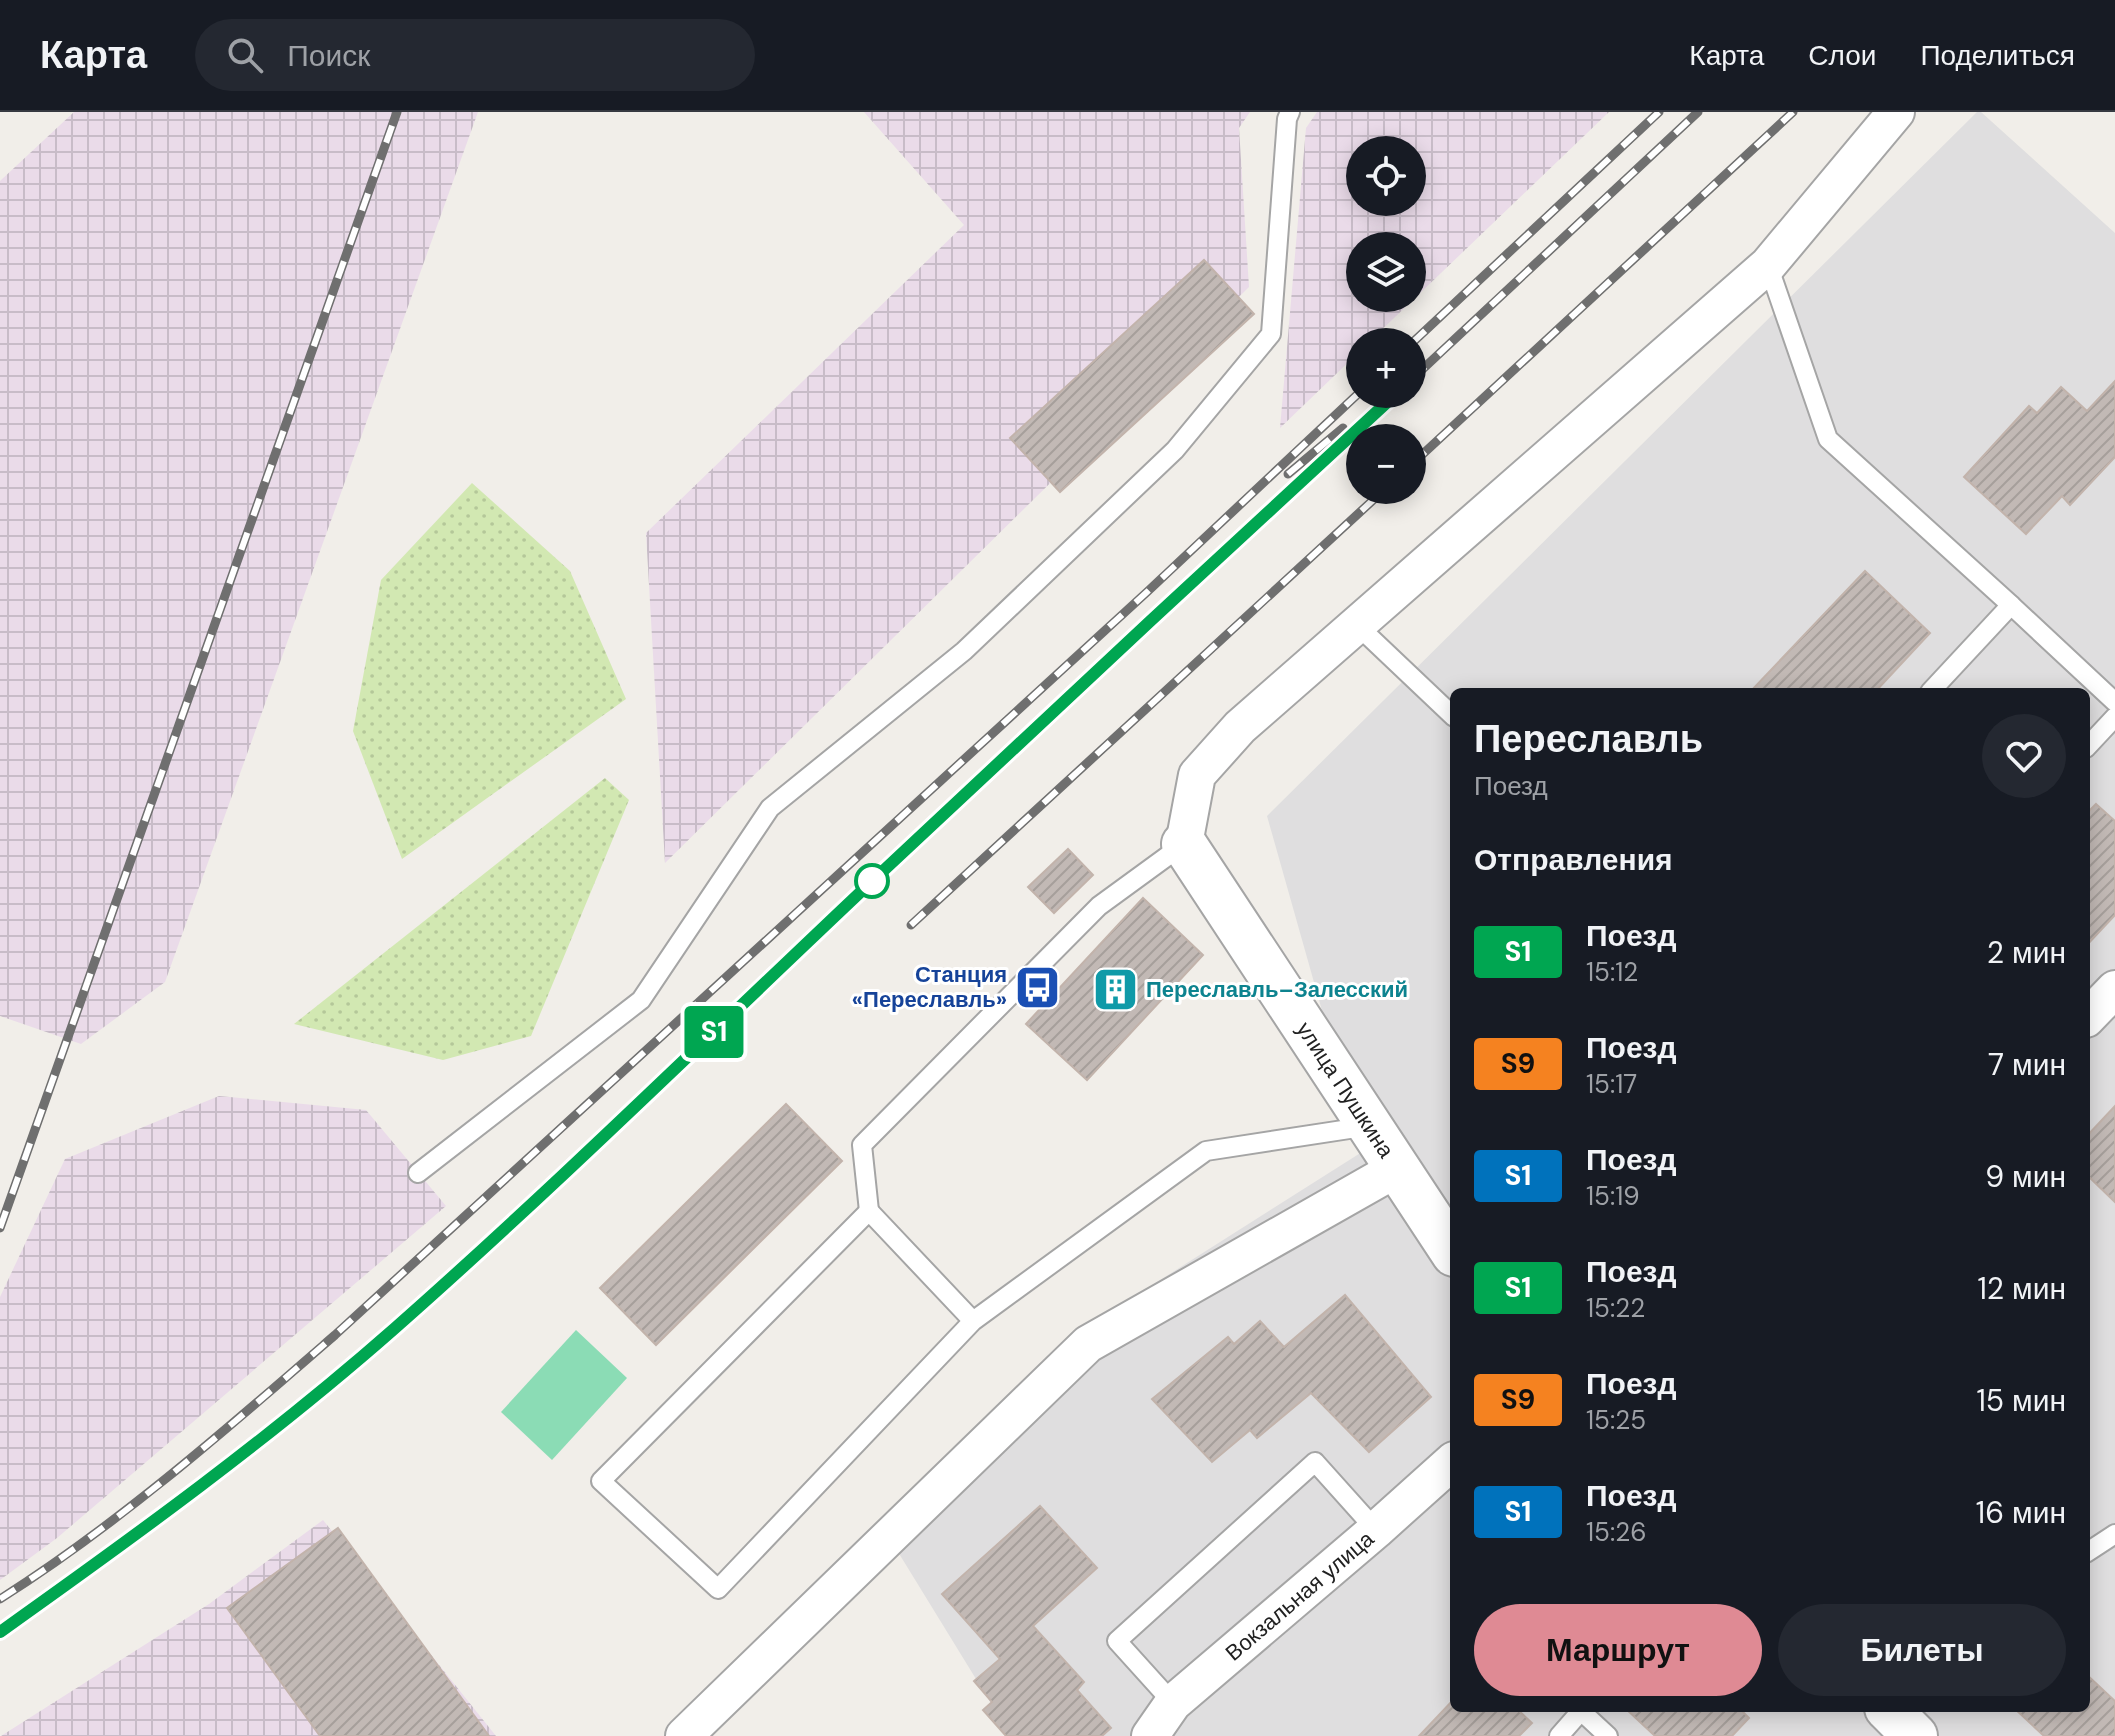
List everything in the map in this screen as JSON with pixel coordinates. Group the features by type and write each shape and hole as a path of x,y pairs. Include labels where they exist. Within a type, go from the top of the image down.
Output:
{"street":[{"path":"1184,844 1197,775 1240,727 1768,265 1896,112"},
{"name":"улица Пушкина","path":"1184,844 1450,1248"},
{"path":"2090,1015 2115,989"},
{"path":"684,1736 1088,1344 1398,1168"},
{"name":"Вокзальная улица","path":"1150,1736 1173,1703 1450,1464"},
{"path":"1891,1712 1915,1736"}],"lane":[{"path":"418,1173 641,1000 770,808 964,651 1175,450 1271,334 1290,112"},
{"path":"1768,265 1828,439 2115,702"},
{"path":"1934,688 2011,605"},
{"path":"1357,625 1450,713"},
{"path":"2090,744 2115,717"},
{"path":"973,1321 869,1211 862,1145 1099,906 1184,844"},
{"path":"869,1211 601,1481 718,1589 973,1321 1206,1151 1369,1126"},
{"path":"1173,1703 1117,1641 1315,1462 1376,1530"},
{"path":"2090,1550 2115,1534"},
{"path":"1559,1736 1579,1712"},
{"path":"1583,1712 1608,1736"}],"shaded area":[{"path":"74,112 478,112 165,982 81,1044 0,1016 0,181"},
{"path":"864,112 1250,112 1239,128 1249,287 665,863 646,533 964,225"},
{"path":"1317,112 1609,112 1426,287 1426,232 1346,232 1346,312 1400,312 1384,328 1346,328 1346,364 1280,428 1306,128"},
{"path":"1977,112 1981,112 2115,233 2115,1736 1011,1736 879,1521 1075,1334 1362,1152 1267,816"},
{"path":"219,1096 366,1110 446,1206 57,1538 0,1580 0,1297 65,1159"},
{"path":"323,1520 496,1736 1,1736 209,1604"}],"green space":[{"path":"472,483 570,571 626,699 402,859 353,731 381,580"},
{"path":"605,778 629,800 531,1036 443,1060 294,1024"},
{"path":"576,1330 627,1378 552,1460 501,1412"}],"building":[{"path":"1204,260 1254,314 1060,492 1010,438"},
{"path":"2115,381 2115,457 2070,505 2062,496 2026,534 1964,477 2029,406 2037,413 2061,387 2087,411"},
{"path":"1865,571 1930,633 1879,688 1754,688"},
{"path":"2096,804 2115,821 2115,915 2090,942 2090,810"},
{"path":"1068,849 1093,875 1054,913 1028,887"},
{"name":"Переславль–Залесский","path":"1143,898 1203,955 1087,1080 1026,1024"},
{"path":"786,1104 842,1161 656,1345 600,1288"},
{"path":"2115,1106 2115,1202 2090,1178 2090,1133"},
{"path":"1345,1295 1431,1397 1369,1452 1311,1393 1257,1438 1250,1430 1212,1462 1152,1399 1228,1337 1234,1344 1260,1321 1284,1347"},
{"path":"1040,1506 1097,1568 1033,1626 1084,1682 1077,1690 1111,1728 1102,1736 1006,1736 983,1710 992,1702 974,1681 1000,1659 942,1594"},
{"path":"338,1528 489,1736 320,1736 227,1608"},
{"path":"2090,1678 2115,1701 2115,1736 2044,1736 2018,1712 2090,1712"},
{"path":"1450,1703 1450,1712 1520,1712 1532,1723 1519,1736 1419,1736"},
{"path":"1629,1712 1743,1712 1749,1718 1732,1736 1655,1736"}],"railway":[{"path":"0,1228 397,112"},
{"path":"1426,330 1659,112"},
{"path":"1426,366 1698,112"},
{"path":"1426,451 1793,112"},
{"path":"0,1599 131,1507 335,1335 1147,592 1346,405"},
{"path":"0,1632 186,1499 393,1330 623,1120 872,881 1381,408"},
{"path":"1288,474 1343,428"},
{"path":"911,925 1369,504"}],"train":[{"name":"S1","path":"0,1632 186,1499 393,1330 623,1120 872,881 1381,408"}],"place":[{"name":"Станция «Переславль»","path":"1038,987"},
{"name":"Переславль–Залесский","path":"1115,989"}]}
